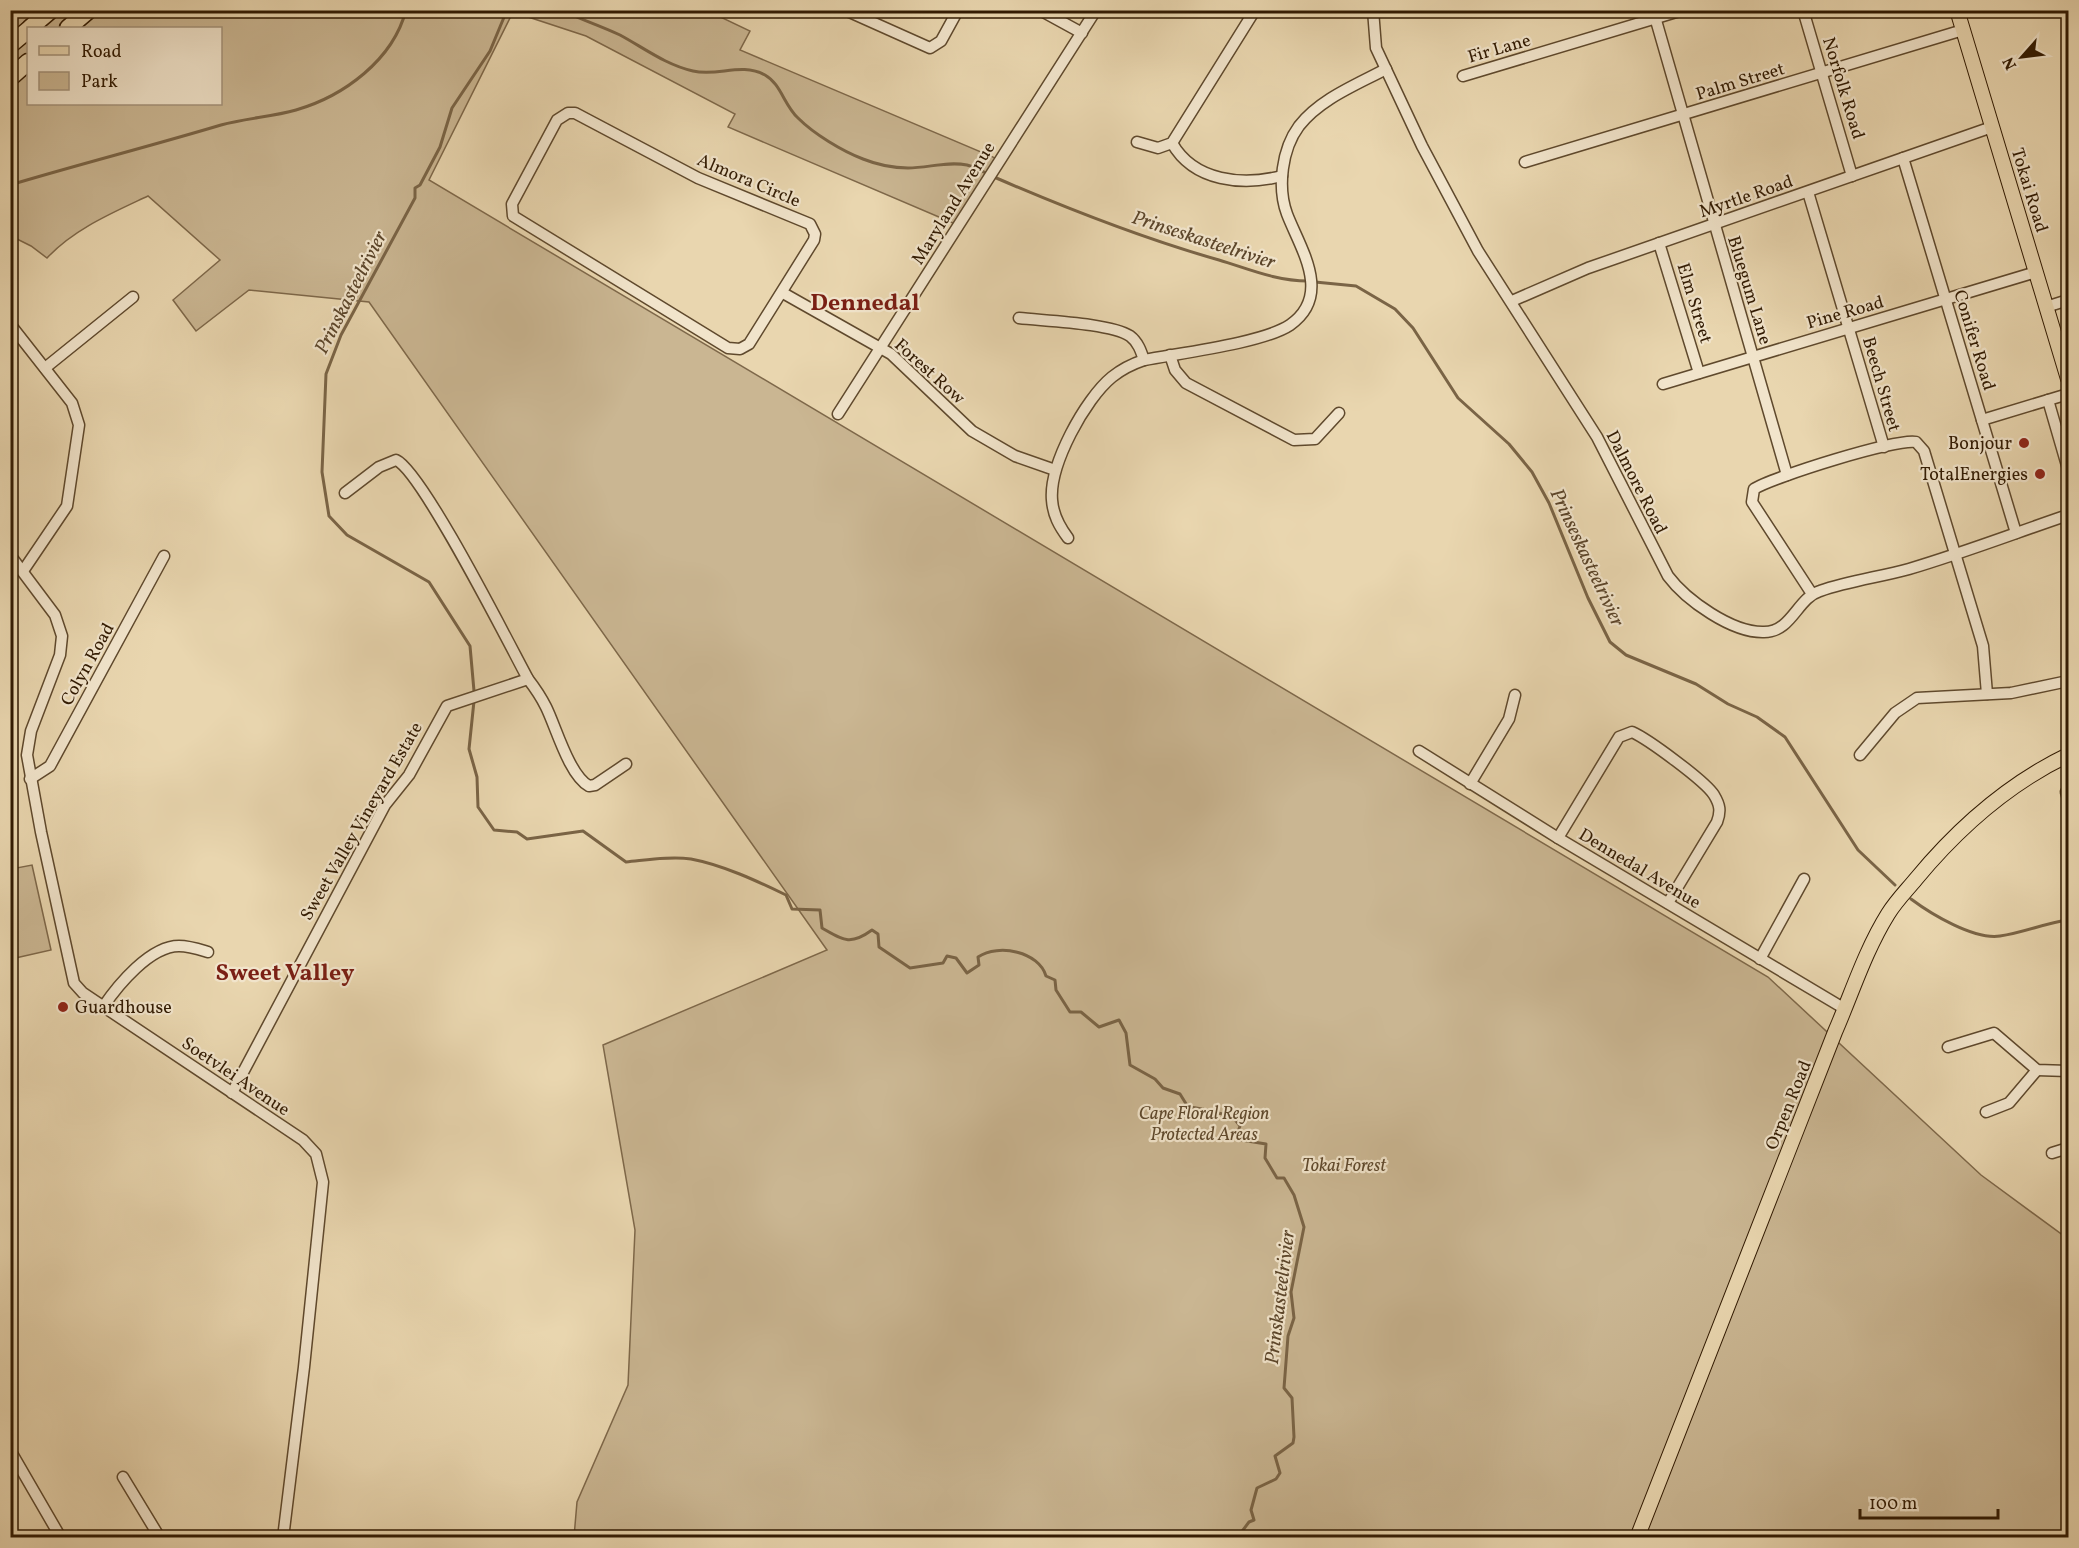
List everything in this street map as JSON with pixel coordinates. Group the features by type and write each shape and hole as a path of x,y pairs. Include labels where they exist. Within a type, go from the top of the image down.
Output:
{"highway":[{"path":"31,27 51,10"},
{"path":"69,27 89,10"},
{"path":"10,45 27,31"},
{"path":"10,78 27,63"}],"main road":[{"name":"Tokai Road","path":"1957,10 2068,379"},
{"name":"Orpen Road","path":"1637,1538 1868,951 1888,915 1941,850 1993,800 2029,776 2068,755"}],"street":[{"path":"845,10 930,48 941,41 958,10"},
{"path":"1040,10 1082,33"},
{"name":"Maryland Avenue","path":"838,414 1096,10"},
{"path":"1137,142 1158,148 1172,143 1255,10"},
{"name":"Dalmore Road","path":"1373,10 1373,37 1422,146 1478,251 1597,437 1660,563 1680,591 1722,619 1745,629 1764,632 1771,632 1788,622 1812,594"},
{"name":"Fir Lane","path":"1463,76 1655,15 1683,10"},
{"name":"Norfolk Road","path":"1803,10 1852,176"},
{"name":"Bluegum Lane","path":"1655,15 1787,475"},
{"name":"Palm Street","path":"1525,162 1963,30"},
{"path":"1068,538 1053,511 1055,470 1081,417 1098,392 1119,371 1144,360 1271,333 1292,324 1304,308 1310,288 1311,269 1286,212 1282,176 1291,138 1311,113 1328,100 1386,69"},
{"name":"Almora Circle","path":"568,113 575,113 698,178 810,224 815,234 814,240 783,293 749,344 740,349 728,348 516,219 512,213 512,204 558,120 568,113"},
{"name":"Myrtle Road","path":"1512,301 1588,268 1992,127"},
{"path":"1172,143 1183,159 1218,178 1259,182 1282,176"},
{"name":"Conifer Road","path":"1903,158 2016,532"},
{"name":"Beech Street","path":"1808,192 1884,447"},
{"name":"Elm Street","path":"1659,243 1699,373"},
{"name":"Pine Road","path":"1663,384 2036,272"},
{"name":"Forest Row","path":"783,293 881,348 972,431 1015,456 1055,470"},
{"path":"45,368 133,297"},
{"path":"2046,307 2068,300"},
{"path":"1019,318 1106,328 1127,334 1137,344 1144,360"},
{"path":"10,324 72,403 76,412 79,436 67,506 23,571"},
{"path":"1170,355 1175,370 1186,383 1294,440 1315,439 1326,430 1338,413"},
{"path":"1982,420 2068,394"},
{"path":"2048,400 2068,469"},
{"path":"1987,694 1985,657 1955,555 1921,446 1912,441 1884,447 1787,475 1754,489 1751,498 1812,594 1955,555 2068,515"},
{"path":"345,493 387,462 396,460 407,467 445,528 528,679 546,706 565,752 582,783 589,786 595,785 626,764"},
{"name":"Soetvlei Avenue","path":"10,555 55,615 60,626 62,643 30,731 27,755 70,973 79,989 103,1007 310,1146 322,1172 304,1367 283,1538"},
{"name":"Colyn Road","path":"30,779 50,766 164,556"},
{"name":"Sweet Valley Vineyard Estate","path":"232,1092 385,805 409,775 441,712 456,701 528,679"},
{"path":"1860,755 1895,713 1910,700 1927,696 2011,693 2068,681"},
{"path":"1470,784 1509,719 1515,695"},
{"path":"1558,838 1619,737 1632,732 1645,738 1713,793 1720,807 1717,822 1668,903"},
{"name":"Dennedal Avenue","path":"1419,751 1558,838 1845,1009"},
{"path":"1760,959 1804,879"},
{"path":"103,1007 121,981 164,950 177,946 207,952"},
{"path":"1948,1047 1994,1033 2037,1070 2068,1071"},
{"path":"1986,1112 2008,1104 2037,1070"},
{"path":"2052,1153 2068,1148"},
{"path":"10,1450 62,1538"},
{"path":"123,1477 160,1538"}],"green space":[{"name":"Cape Floral Region Protected Areas","path":"11,11 708,11 750,31 740,50 1000,160 960,226 728,127 735,114 586,36 513,12 429,180 1768,977 1981,1175 2068,1239 2068,1537 574,1537 577,1502 628,1385 635,1230 603,1045 827,950 369,302 249,290 196,331 173,300 220,260 148,196 81,230 47,258 31,246 11,236"},
{"path":"32,865 51,950 11,959 11,869"}],"waterway":[{"path":"10,185 221,125 296,110 314,104 332,96 364,74 378,60 400,28 406,10"},
{"name":"Prinskasteelrivier","path":"474,691 470,646 429,582 347,535 329,516 322,472 326,374 341,335 415,198 415,188 420,185 440,147 452,108 490,51 507,10"},
{"name":"Prinseskasteelrivier","path":"560,10 620,35 683,68 702,72 747,70 765,75 775,84 793,113 805,124 829,142 863,159 885,166 902,168 960,164 988,174"},
{"name":"Prinseskasteelrivier","path":"994,177 1133,233 1263,274 1308,281"},
{"name":"Prinseskasteelrivier","path":"1315,282 1356,286 1395,309 1413,328 1458,398 1509,444 1532,472 1549,503 1588,598 1610,642 1626,655 1696,684 1728,704 1757,717 1785,737 1858,850 1895,885"},
{"name":"Prinskasteelrivier","path":"474,701 469,749 477,777 478,807 494,830 517,832 527,839 583,831 626,862 683,858 715,865 786,895 792,909 820,910 822,928 841,938 852,940 872,930 878,934 879,947 910,968 943,963 947,956 956,958 967,973 979,965 978,957 987,953 1007,951 1027,956 1042,968 1046,976 1055,980 1056,990 1070,1012 1081,1012 1099,1027 1119,1020 1126,1033 1130,1065 1155,1079 1163,1088 1180,1094 1188,1107 1233,1117 1240,1126 1237,1135 1241,1140 1266,1144 1265,1158 1277,1178 1284,1178 1294,1195 1304,1227 1291,1292 1294,1318 1288,1336 1284,1388 1292,1398 1294,1437 1293,1443 1275,1456 1280,1473 1276,1479 1257,1488 1251,1510 1254,1520 1249,1522 1237,1538"},
{"name":"Prinseskasteelrivier","path":"1911,899 1953,925 1990,936 2009,935 2068,920"}],"place":[{"name":"Bonjour","path":"2024,443"},
{"name":"TotalEnergies","path":"2040,474"},
{"name":"Guardhouse","path":"63,1007"}],"district":[{"name":"Dennedal","path":"865,302"},
{"name":"Sweet Valley","path":"285,972"}],"park label":[{"name":"Tokai Forest","path":"1344,1165"}]}
